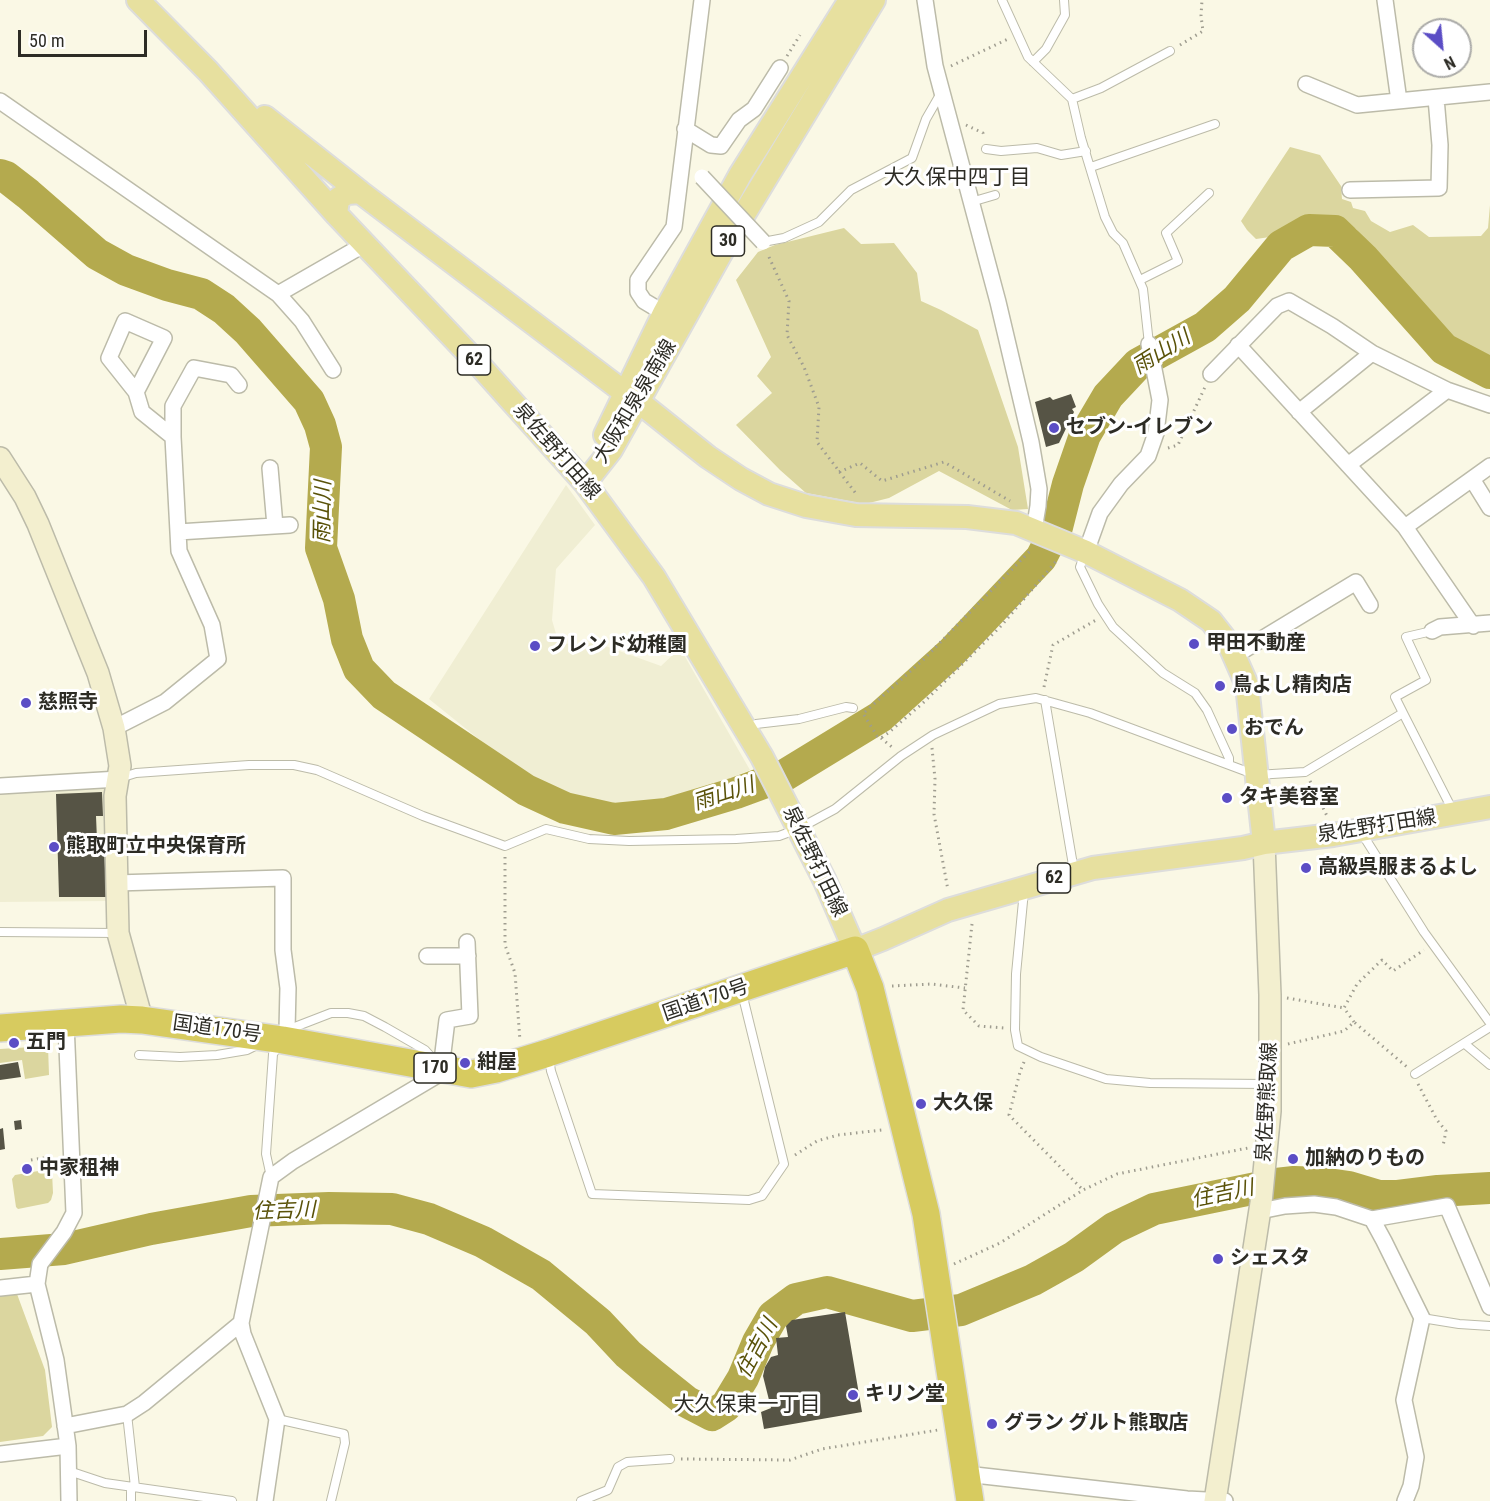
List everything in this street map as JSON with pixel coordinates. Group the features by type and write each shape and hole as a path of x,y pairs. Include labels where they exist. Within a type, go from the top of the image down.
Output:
{"highway":[{"path":"855,950 870,988 926,1214 970,1501"},
{"name":"国道170号","path":"0,1028 121,1019 142,1020 281,1036 471,1074 548,1053 855,950"}],"main road":[{"name":"泉佐野打田線","path":"138,0 208,71 336,214 482,368 585,483 654,577 746,729 825,881 855,950 964,905 1075,872 1264,843 1333,835 1490,807"},
{"name":"大阪和泉泉南線","path":"631,397 663,313 740,175 850,0"},
{"name":"大阪和泉泉南線","path":"585,483 631,397 874,0"},
{"name":"62","path":"208,71 360,192 708,457 741,479 769,494 806,506 856,515 967,518 1016,523 1038,528 1180,600 1211,621 1229,644 1247,685 1264,843"},
{"path":"336,214 338,199 347,193 360,192"},
{"path":"0,458 25,497 38,524 98,674 114,728 120,766 115,796 118,933 142,1020"},
{"name":"泉佐野熊取線","path":"1218,1501 1267,1144 1271,1047 1264,843"}],"street":[{"path":"663,313 644,301 638,292 638,280 674,227 702,0"},
{"path":"925,0 935,66 999,302 1031,442 1039,489 1038,528"},
{"path":"1385,0 1399,101"},
{"path":"685,129 711,145 721,146 739,120 754,109 780,68"},
{"path":"1306,84 1357,105 1490,92"},
{"path":"1350,190 1439,188 1440,145 1436,98"},
{"path":"0,101 278,294 302,321 333,370"},
{"path":"680,171 696,173 702,177 763,242"},
{"path":"278,294 365,244"},
{"path":"1210,374 1278,306 1289,301 1372,353 1447,390 1490,405"},
{"path":"136,392 164,338 125,321 108,358 136,392 142,412 173,437"},
{"path":"1075,547 1121,484 1148,456 1156,433 1160,400 1149,344"},
{"path":"1238,345 1405,527 1473,626"},
{"path":"1299,412 1372,353"},
{"path":"114,728 165,702 218,659 212,625 179,551 173,406 194,368 231,375 239,385"},
{"path":"1348,465 1447,390"},
{"path":"1405,527 1490,466"},
{"path":"178,532 282,525 270,468"},
{"path":"1472,479 1490,508"},
{"path":"1234,656 1356,582 1370,605"},
{"path":"1432,631 1440,627 1490,623"},
{"path":"0,786 119,779"},
{"path":"117,883 283,878 283,950 288,988 281,1036"},
{"path":"265,1501 277,1419 243,1334 241,1323 271,1178 293,1161 444,1070 447,1020 470,1016 468,949 428,956"},
{"path":"66,1023 74,1213 64,1232 39,1264 37,1284 56,1360 68,1446 69,1501"},
{"path":"1260,1207 1314,1204 1336,1207 1372,1219 1447,1206 1490,1307"},
{"path":"1372,1219 1422,1318 1404,1400 1416,1457 1411,1486 1405,1501"},
{"path":"0,1288 37,1284"},
{"path":"65,1426 127,1414 144,1403 241,1323"},
{"path":"0,1454 68,1446"},
{"path":"966,1474 1218,1501"}],"lane":[{"path":"1002,0 1028,57 1072,99 1105,217 1113,233 1123,243 1143,289 1149,344"},
{"path":"1033,62 1046,49 1065,15 1064,0"},
{"path":"1072,99 1101,88 1170,51"},
{"path":"763,242 784,238 819,222 851,190 912,158 926,119 942,92"},
{"path":"1091,167 1215,124"},
{"path":"986,149 1001,151 1037,148 1061,155 1086,151"},
{"path":"1140,280 1178,261 1166,233 1209,193"},
{"path":"971,202 995,195"},
{"path":"1075,547 1080,567 1098,604 1113,627 1163,673 1195,693 1207,710 1229,758 1229,764"},
{"path":"1432,631 1407,637 1426,680 1395,697 1455,814"},
{"path":"119,779 135,773 249,765 294,765 317,770 423,816 505,846 546,829 589,839 629,842 736,839 780,836 798,829 835,809 901,756 930,738 999,704 1036,698 1044,700 1090,713 1256,775 1305,772 1403,713"},
{"path":"1044,700 1075,872"},
{"path":"746,729 756,724 799,719 846,707 853,708"},
{"path":"1360,830 1433,944 1490,1023"},
{"path":"1024,887 1016,974 1015,1030 1018,1046 1106,1080 1150,1083 1271,1084"},
{"path":"0,932 118,933"},
{"path":"548,1053 551,1071 592,1194 749,1200 762,1196 784,1164 741,989"},
{"path":"139,1055 217,1056 247,1050 331,1013 348,1013 364,1016 425,1050 444,1070"},
{"path":"1415,1074 1490,1027"},
{"path":"271,1178 266,1154 273,1054 281,1036"},
{"path":"1465,1044 1490,1065"},
{"path":"1422,1318 1490,1326"},
{"path":"127,1414 133,1487 131,1501"},
{"path":"277,1419 344,1434 345,1443 331,1501"},
{"path":"581,1501 608,1490 618,1467 627,1462 670,1459"},
{"path":"69,1471 105,1483 232,1501"}],"path":[{"path":"1170,51 1203,31 1202,0"},
{"path":"935,66 948,67 1017,34"},
{"path":"780,68 800,35"},
{"path":"949,117 982,133 986,149"},
{"path":"763,242 789,301 787,335 804,367 819,407 817,442 860,499"},
{"path":"1148,456 1178,445 1210,374"},
{"path":"839,472 860,463 882,481 944,462 991,488 1038,528 1033,548 923,660 861,715 853,708"},
{"path":"863,713 877,736 881,738 888,733 923,704 1075,547"},
{"path":"1044,700 1053,645 1105,614"},
{"path":"930,738 935,760 934,814 949,897 964,905 963,1010 979,1026 1015,1030"},
{"path":"1305,772 1325,810 1333,835"},
{"path":"505,846 505,945 515,973 519,1008 520,1062"},
{"path":"1344,1008 1357,984 1382,960 1393,971 1433,944"},
{"path":"870,988 931,984 965,988"},
{"path":"1270,995 1344,1008 1354,1022 1415,1074 1416,1081 1446,1131 1443,1146"},
{"path":"1271,1047 1344,1031 1354,1022"},
{"path":"1029,1051 1020,1072 1009,1115 1083,1190"},
{"path":"784,1164 817,1141 838,1135 880,1130 906,1132"},
{"path":"937,1283 1083,1190 1117,1174 1267,1144"},
{"path":"31,1160 43,1158 43,1160"},
{"path":"670,1459 790,1460 822,1449 958,1426"}],"shaded area":[{"path":"1290,147 1320,155 1341,186 1342,199 1351,202 1353,208 1365,211 1371,221 1390,232 1413,225 1429,237 1481,236 1488,228 1490,205 1490,360 1455,341 1356,229 1336,218 1321,216 1296,221 1270,237 1256,239 1247,230 1241,221"},
{"path":"844,228 861,244 894,243 917,273 921,301 978,330 1018,447 1028,509 1012,510 939,471 889,498 865,504 806,493 736,425 772,393 757,376 771,357 736,280 758,252 775,245"},
{"name":"フレンド幼稚園","path":"566,485 595,525 556,569 552,620 559,644 597,643 661,666 680,648 750,770 670,802 608,804 560,792 496,753 429,699"},
{"name":"熊取町立中央保育所","path":"106,786 109,901 0,902 0,794"},
{"path":"48,1046 49,1075 25,1079 22,1060 0,1063 0,1049"},
{"path":"50,1169 53,1193 51,1200 48,1203 18,1209 12,1179 15,1175"},
{"path":"17,1294 45,1370 52,1427 43,1436 0,1442 0,1295"}],"building":[{"name":"セブン-イレブン","path":"1071,394 1076,407 1072,409 1074,412 1059,443 1046,447 1035,402 1050,397 1053,400"},
{"path":"102,792 103,816 96,816 97,840 104,840 106,897 59,897 56,794"},
{"path":"18,1062 21,1077 0,1080 0,1065"},
{"path":"21,1120 22,1129 15,1130 14,1121"},
{"path":"3,1128 5,1149 0,1150 0,1129"},
{"path":"845,1312 862,1412 764,1429 761,1412 771,1408 763,1376 771,1357 778,1355 776,1338 788,1337 786,1326 792,1320"}],"waterway":[{"name":"雨山川","path":"0,175 28,194 97,254 126,270 201,294 224,309 248,331 309,401 320,425 326,447 321,548 339,599 347,639 359,669 384,695 526,790 565,808 614,819 666,814 736,793 785,775 880,717 951,653 1041,558 1057,527 1068,484 1085,435 1108,396 1138,364 1205,327 1237,299 1281,246 1309,230 1335,231 1363,258 1444,349 1490,373"},
{"name":"住吉川","path":"0,1254 64,1249 151,1229 251,1211 329,1208 392,1209 429,1219 483,1242 541,1275 598,1322 628,1354 652,1374 687,1402 712,1415 726,1406 743,1378 758,1342 773,1316 796,1299 827,1292 912,1316 961,1310 1033,1280 1074,1257 1114,1228 1154,1209 1276,1184 1321,1183 1349,1187 1379,1196 1490,1188"}],"place":[{"name":"セブン-イレブン","path":"1054,428"},
{"name":"甲田不動産","path":"1194,644"},
{"name":"フレンド幼稚園","path":"535,646"},
{"name":"鳥よし精肉店","path":"1220,686"},
{"name":"慈照寺","path":"26,703"},
{"name":"おでん","path":"1232,729"},
{"name":"タキ美容室","path":"1227,798"},
{"name":"熊取町立中央保育所","path":"54,847"},
{"name":"高級呉服まるよし","path":"1306,868"},
{"name":"五門","path":"14,1043"},
{"name":"紺屋","path":"465,1063"},
{"name":"大久保","path":"921,1104"},
{"name":"加納のりもの","path":"1293,1159"},
{"name":"中家租神","path":"27,1169"},
{"name":"シェスタ","path":"1218,1259"},
{"name":"キリン堂","path":"853,1395"},
{"name":"グラン グルト熊取店","path":"992,1424"}],"district":[{"name":"大久保中四丁目","path":"957,179"},
{"name":"大久保東一丁目","path":"747,1406"}]}
